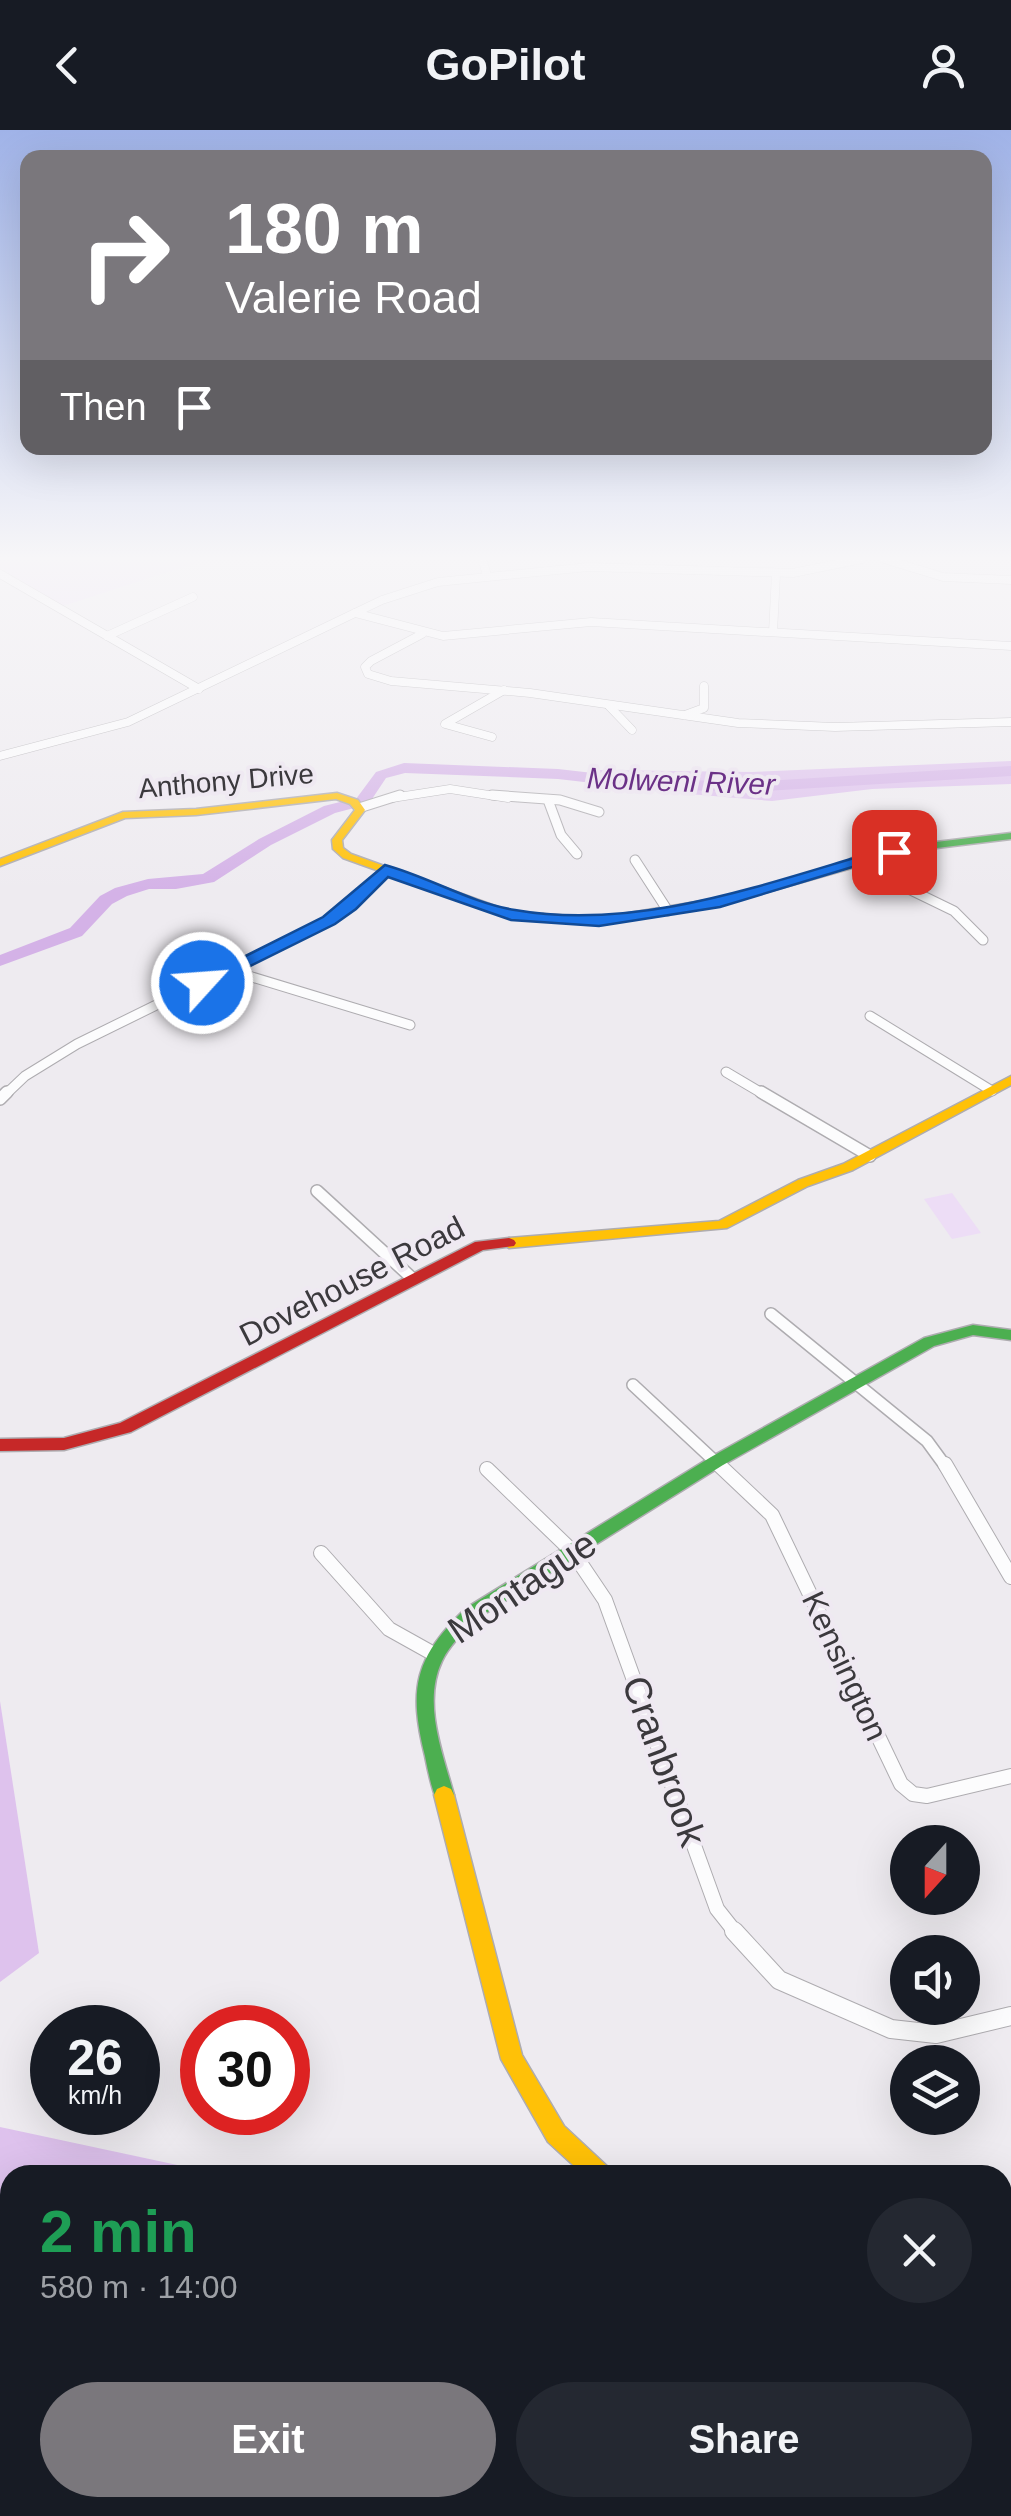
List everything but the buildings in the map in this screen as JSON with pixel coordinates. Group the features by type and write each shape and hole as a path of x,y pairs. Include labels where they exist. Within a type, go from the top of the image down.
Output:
{"street":[{"path":"167,670 199,689"},
{"path":"0,756 115,726 237,670"},
{"path":"366,670 373,677 391,681 504,690 682,718 835,727 1011,722"},
{"path":"682,718 704,708 704,686"},
{"path":"492,737 445,724 504,690"},
{"path":"608,706 632,730"},
{"path":"359,808 401,796 445,790 548,800 600,812"},
{"name":"Anthony Drive","path":"0,863 132,814 196,812 331,796 351,800 359,808 358,817 338,838 337,847 348,856 385,870"},
{"path":"548,800 561,835 577,854"},
{"path":"0,1099 25,1076 76,1044 340,913 385,870 525,918 610,920 728,900 853,862 934,844 1011,836"},
{"path":"634,860 668,911"},
{"path":"853,862 954,912 983,940"},
{"path":"228,970 410,1025"},
{"path":"870,1016 992,1091"},
{"path":"726,1072 870,1156"},
{"name":"Dovehouse Road","path":"0,1446 32,1448 81,1442 124,1428 486,1243 722,1225 803,1183 870,1156 1011,1080"},
{"path":"317,1191 412,1279"},
{"path":"771,1314 858,1382 941,1457 1011,1577"},
{"name":"Montague","path":"589,2165 556,2134 512,2059 423,1711 421,1690 432,1653 448,1631 472,1613 716,1460 858,1382 946,1335 973,1330 1011,1335"},
{"name":"Kensington","path":"633,1385 772,1515 901,1784 914,1794 927,1796 1011,1776"},
{"name":"Cranbrook","path":"487,1469 572,1551 605,1600 717,1909 763,1965 779,1980 814,1998 891,2030 936,2034 1011,2016"},
{"path":"321,1553 390,1630 432,1653"}],"shaded area":[{"path":"1011,761 1011,784 872,789 772,801 594,786 597,770 752,772"},
{"path":"952,1193 981,1233 952,1239 924,1199"},
{"path":"0,1701 39,1953 0,1982"},
{"path":"0,2127 30,2135 177,2165 0,2165"}],"waterway":[{"name":"Molweni River","path":"364,799 381,775 404,768 558,774 654,785 765,786 1011,771"},
{"name":"Molweni River","path":"0,961 76,932 106,900 121,892 148,884 208,878 265,842 330,809 348,805"}],"traffic: fast":[{"path":"543,917 599,921 728,900 911,848 1011,836"},
{"path":"444,1795 426,1719 427,1676 435,1655 472,1613 717,1461 929,1342 973,1330 1011,1335"}],"traffic: slow":[{"path":"0,863 123,815 196,812 337,796 354,802 360,810 337,840 338,849 347,856 511,915 543,917"},
{"path":"509,1243 722,1225 803,1183 848,1167 1011,1080"},
{"path":"444,1795 512,2059 556,2134 589,2165"}],"traffic: jam":[{"path":"0,1445 64,1444 125,1428 480,1245 509,1243"}],"route":[{"path":"202,983 329,920 350,906 385,870 511,915 599,921 720,902 894,852"}]}
